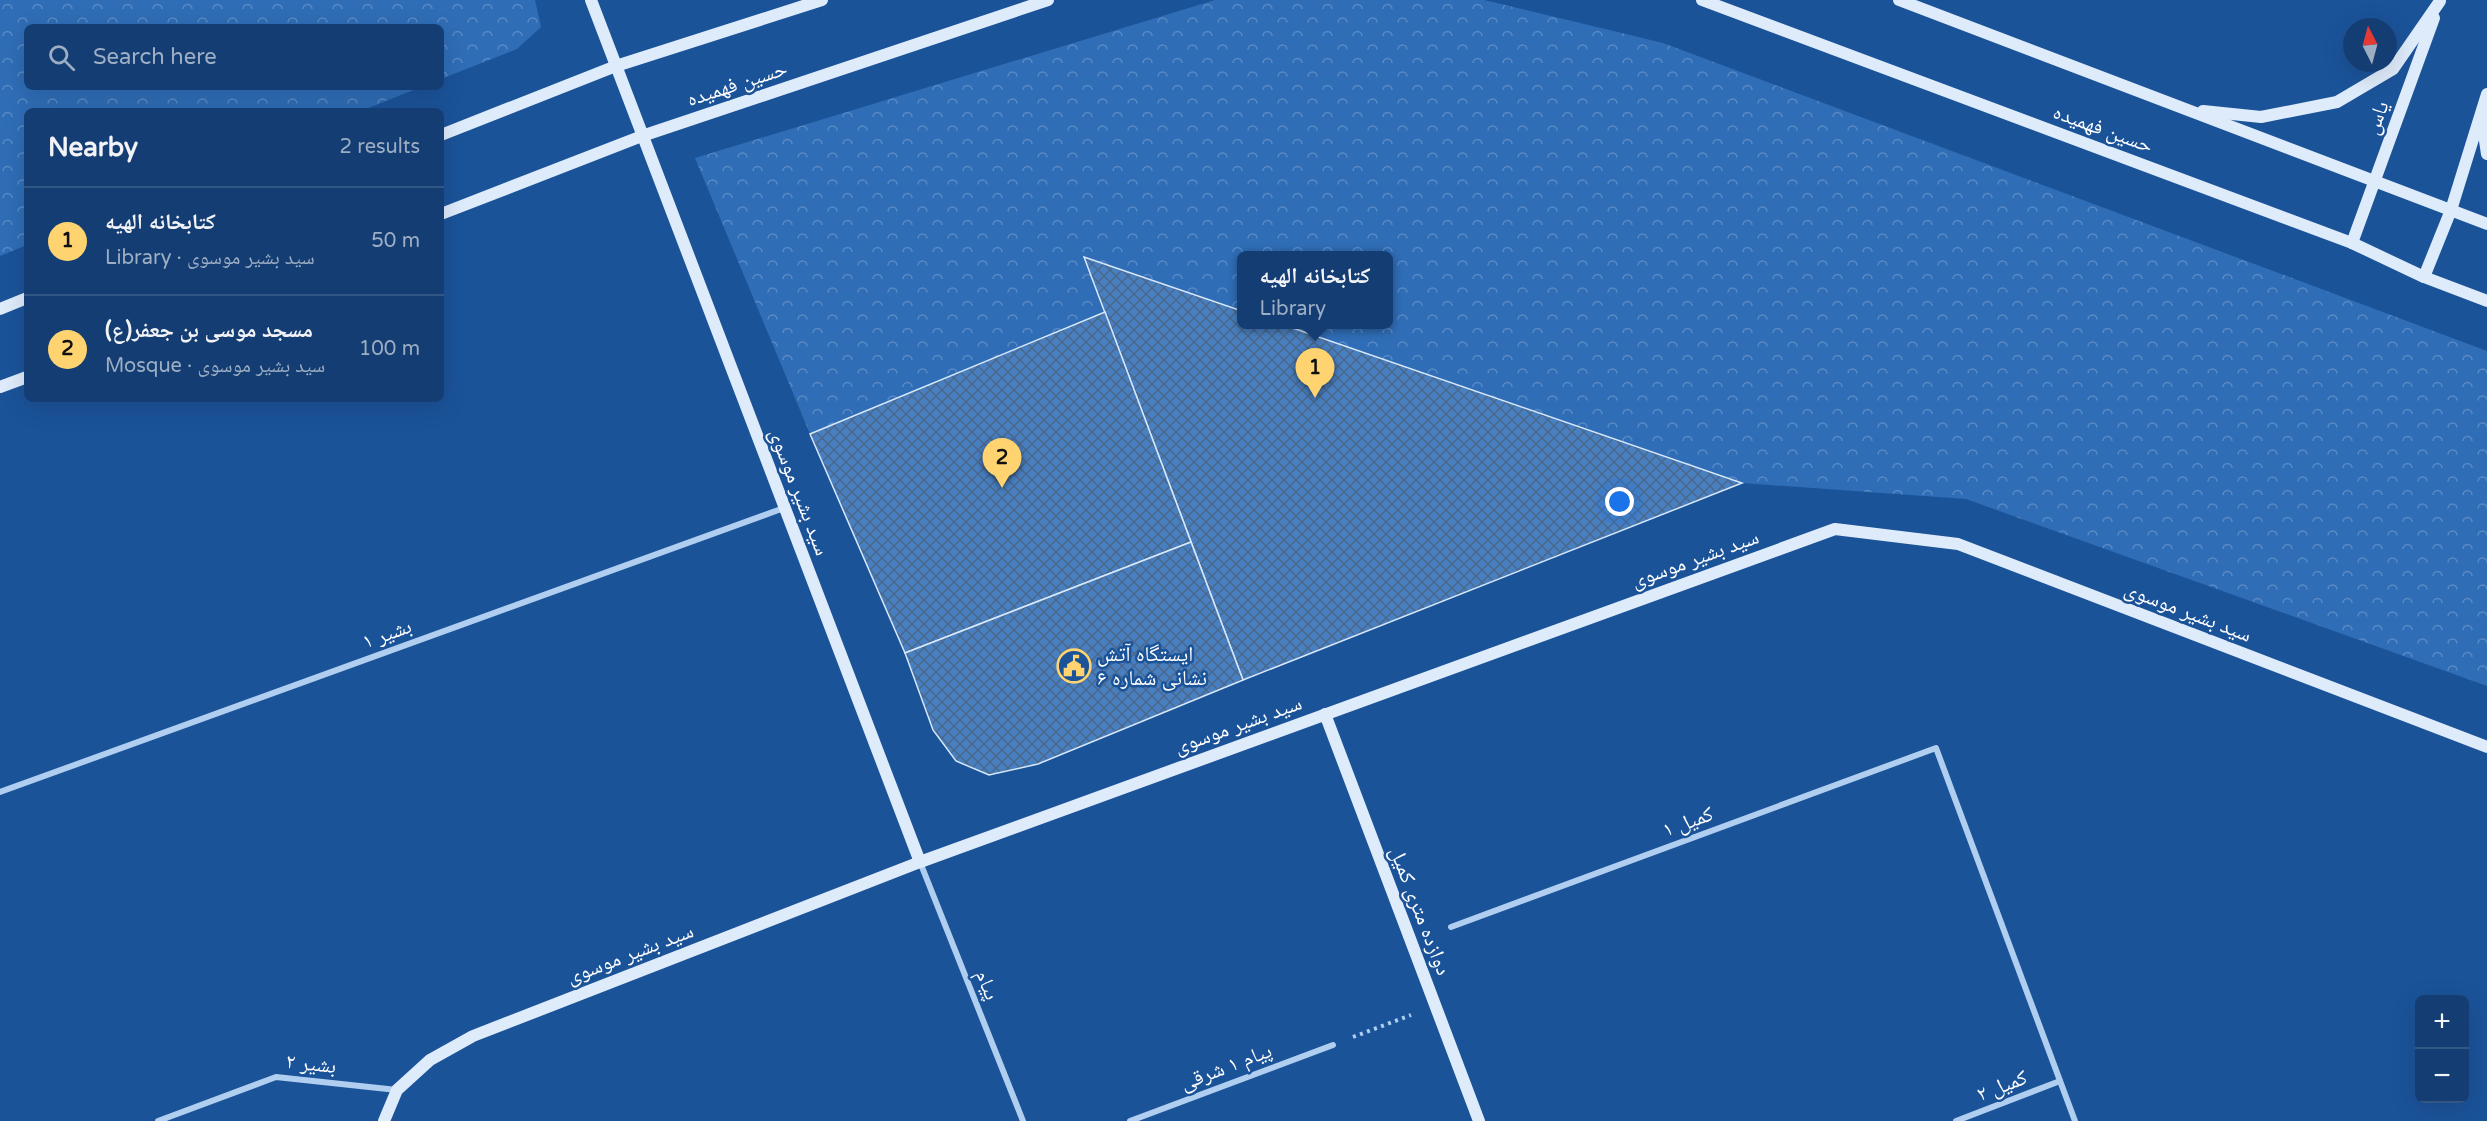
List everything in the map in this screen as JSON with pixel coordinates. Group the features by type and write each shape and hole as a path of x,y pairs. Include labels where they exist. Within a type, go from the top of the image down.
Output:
{"street":[{"name":"سید بشیر موسوی","path":"591,0 920,862"},
{"path":"444,134 615,66 822,0"},
{"name":"حسین فهمیده","path":"444,213 642,136 1048,0"},
{"name":"حسین فهمیده","path":"1702,0 2352,243 2424,277 2487,301"},
{"path":"1899,0 2487,224"},
{"path":"2185,109 2261,117 2337,102 2392,69 2440,1"},
{"name":"یاس","path":"2352,243 2440,1"},
{"path":"2487,95 2483,127 2487,154"},
{"path":"2424,277 2451,210 2487,95"},
{"path":"0,309 24,299"},
{"path":"0,387 24,377"},
{"name":"بشیر ۱","path":"0,792 784,508"},
{"name":"سید بشیر موسوی","path":"384,1121 397,1090 430,1060 472,1036 920,862 1835,529 1958,544 2487,747"},
{"name":"دوازده متری کمیل","path":"1325,714 1479,1121"},
{"name":"کمیل ۱","path":"1451,927 1936,748 2060,1081"},
{"name":"پیام","path":"920,862 1023,1121"},
{"name":"پیام ۱ شرقی","path":"1130,1121 1333,1045"},
{"name":"بشیر ۲","path":"158,1121 276,1077 397,1090"},
{"path":"2060,1081 2075,1121"},
{"name":"کمیل ۲","path":"1956,1121 2060,1081"}],"path":[{"path":"1333,1045 1435,1006"}],"green space":[{"path":"0,0 535,0 541,27 517,49 444,78 444,24 24,24 24,90 414,90 368,108 24,108 24,246 0,256"},
{"path":"1215,0 1484,0 1663,43 2487,351 2487,686 1966,499 1742,483 1293,329 1393,329 1393,251 1237,251 1237,310 1084,257 1105,312 810,434 695,158"}],"building":[{"path":"1084,257 1237,309 1237,329 1295,329 1742,483 1243,680"},
{"path":"1105,312 1191,542 905,653 810,434"},
{"name":"ایستگاه آتش نشانی شماره ۶","path":"1191,542 1243,680 1038,764 989,775 956,761 933,730 905,653"}],"place":[{"name":"کتابخانه الهیه","path":"1315,398"},
{"name":"مسجد موسی بن جعفر(ع)","path":"1002,488"},
{"name":"ایستگاه آتش نشانی شماره ۶","path":"1074,666"}]}
